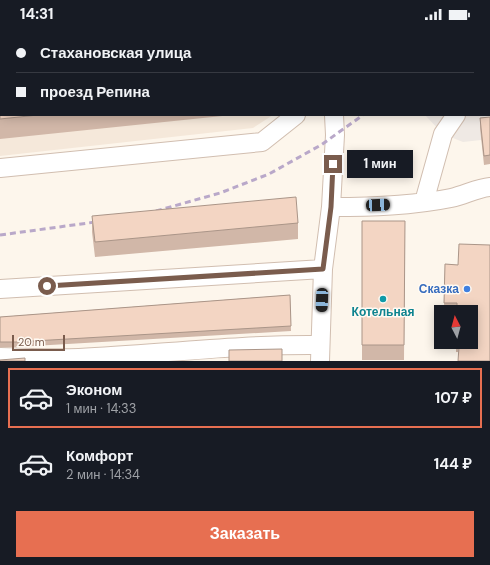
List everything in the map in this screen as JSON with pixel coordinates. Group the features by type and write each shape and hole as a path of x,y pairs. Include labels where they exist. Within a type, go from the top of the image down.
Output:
{"street":[{"path":"0,168 262,142 295,116"},
{"path":"0,357 78,359 294,345 320,353 323,269 331,207 335,135 334,116"},
{"path":"424,202 443,134 455,116"},
{"path":"331,207 424,202 453,198 483,187 490,186"},
{"path":"0,289 323,269"}],"shaded area":[{"path":"0,116 271,116 253,128 0,156"},
{"path":"426,116 490,116 490,139 463,142 443,134"}],"building":[{"path":"0,116 28,116 0,119"},
{"path":"490,117 490,155 484,156 480,118"},
{"path":"296,197 298,223 95,242 92,216"},
{"name":"Котельная","path":"362,221 405,221 404,345 362,345"},
{"name":"Сказка","path":"459,244 490,245 490,361 458,361 459,349 478,349 478,305 457,305 457,303 444,303 445,264 458,265"},
{"path":"290,295 291,326 0,342 0,317"},
{"path":"282,349 282,361 229,361 229,350"},
{"path":"25,358 25,361 0,361 0,360"}],"railway":[{"path":"156,211 220,193 269,174 321,145 362,116"},
{"path":"0,235 103,221"}],"place":[{"name":"Сказка","path":"467,289"},
{"name":"Котельная","path":"383,299"}],"route":[{"path":"47,286 323,269 331,207 333,164"}]}
